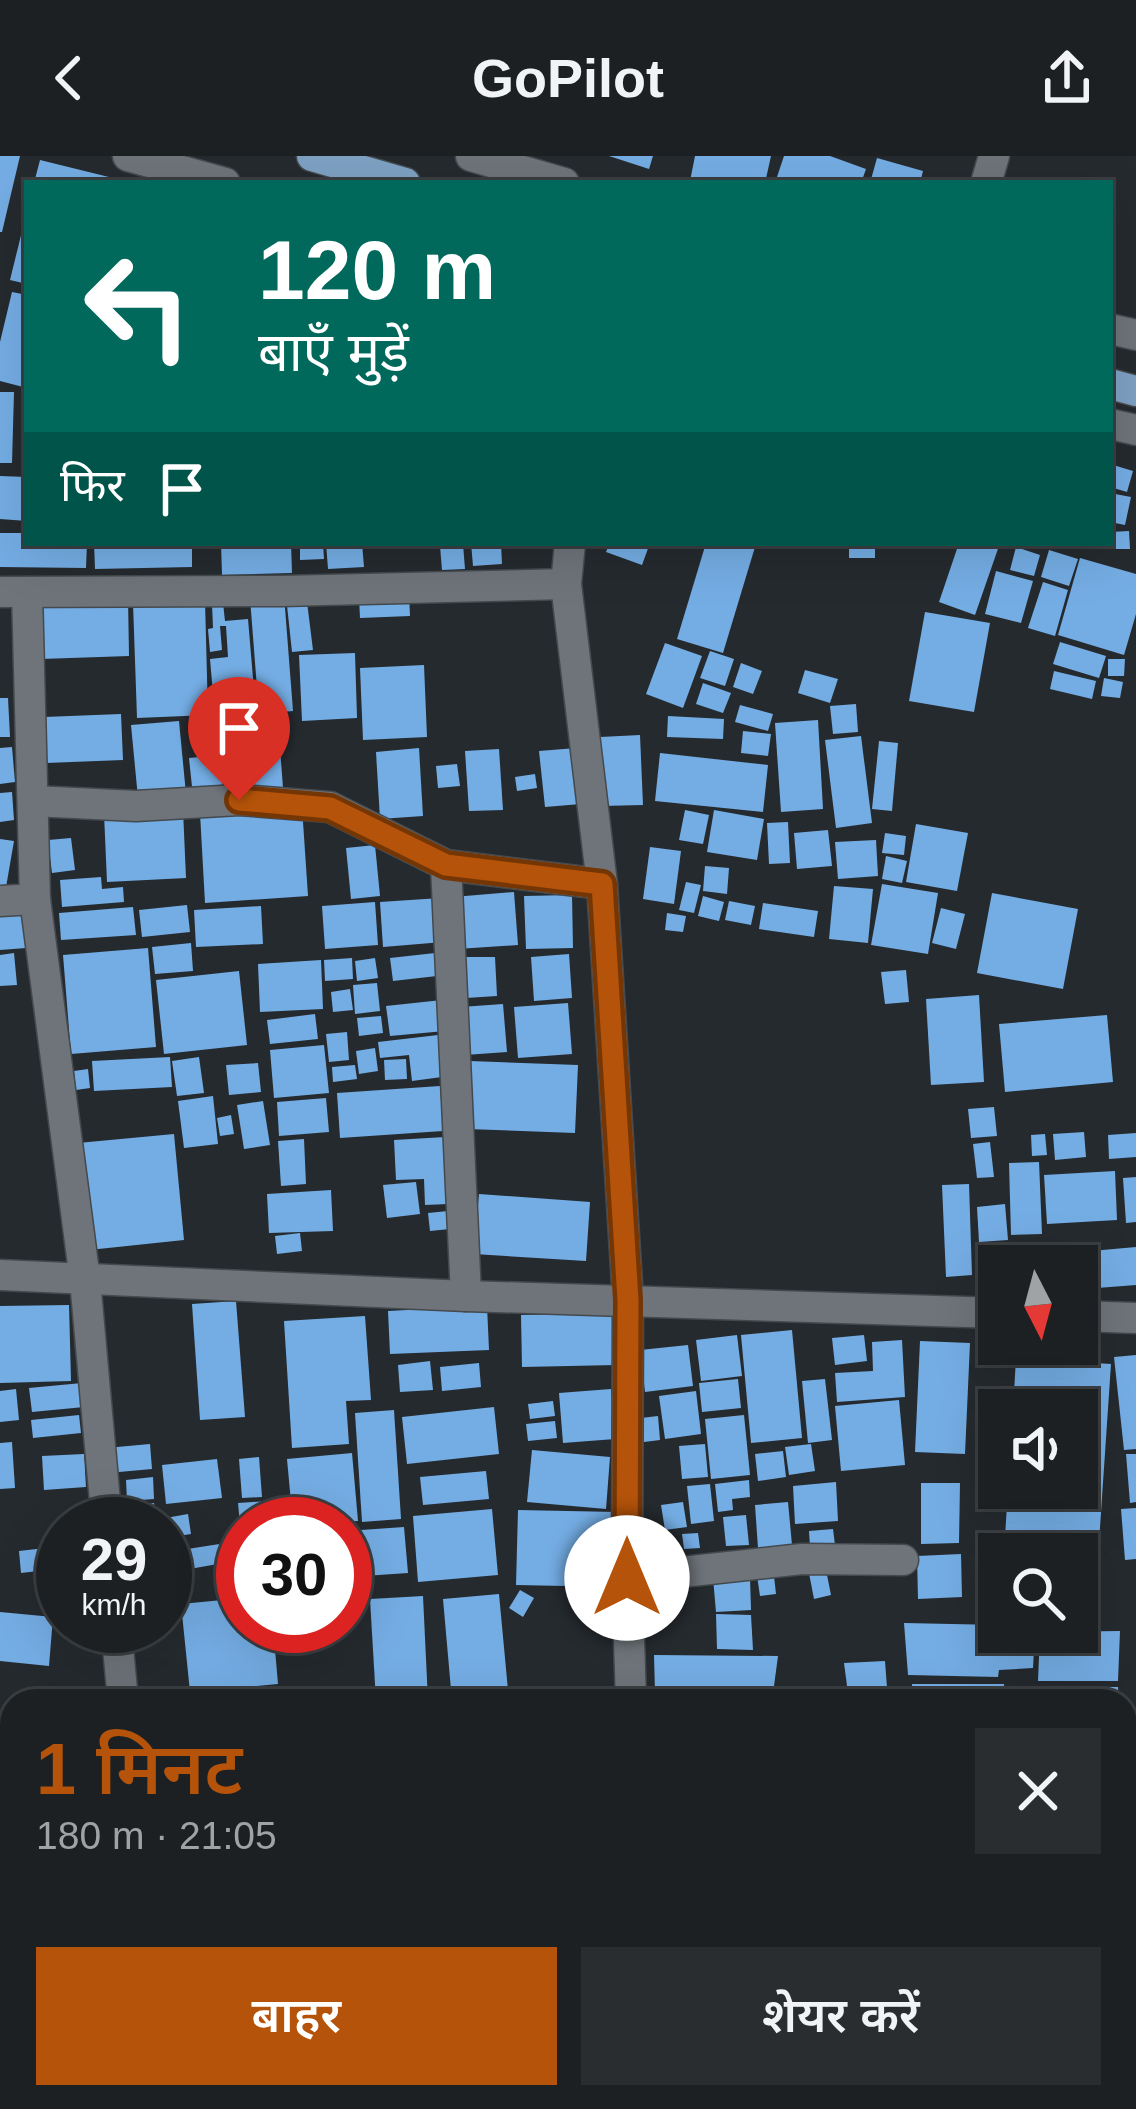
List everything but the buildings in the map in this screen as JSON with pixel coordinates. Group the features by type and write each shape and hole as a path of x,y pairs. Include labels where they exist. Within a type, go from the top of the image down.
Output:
{"main road":[{"path":"312,156 395,180"}],"street":[{"path":"128,156 214,180"},
{"path":"471,156 555,180"},
{"path":"570,546 566,584 602,884 628,1300 632,1689"},
{"path":"105,1497 85,1280 35,899 33,801 14,592 566,584"},
{"path":"33,801 136,806 239,800 330,808 446,865 602,884"},
{"path":"446,865 466,1296"},
{"path":"0,901 35,899"},
{"path":"0,1275 978,1312"},
{"path":"1098,1317 1136,1318"},
{"path":"627,1578 802,1558 903,1560"},
{"path":"119,1653 122,1689"}],"route":[{"path":"239,800 330,808 446,865 602,884 628,1300 627,1578"}]}
